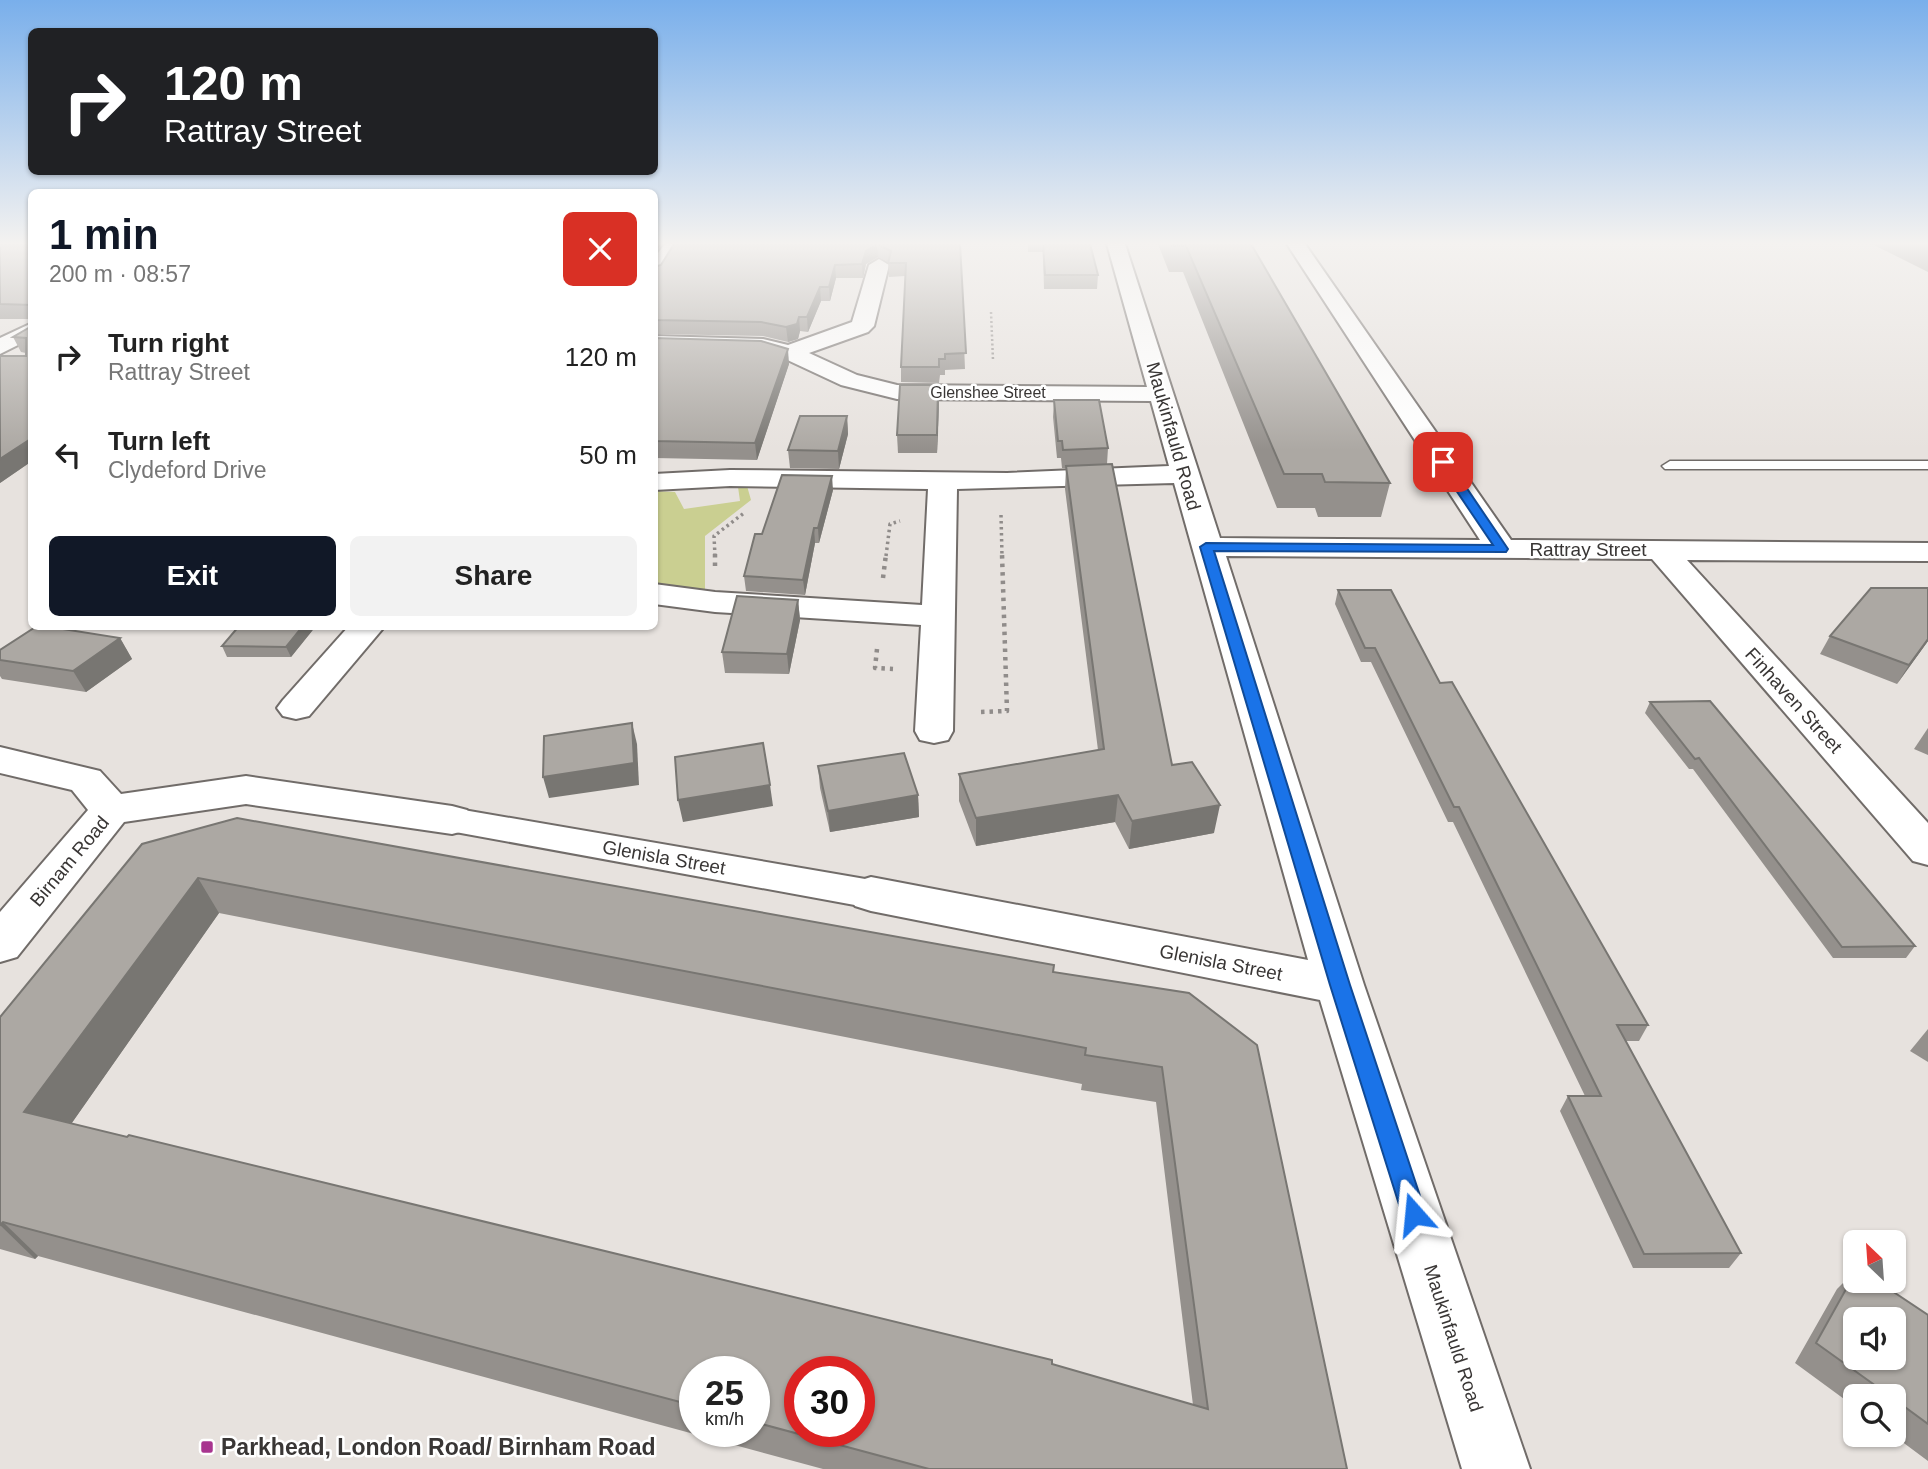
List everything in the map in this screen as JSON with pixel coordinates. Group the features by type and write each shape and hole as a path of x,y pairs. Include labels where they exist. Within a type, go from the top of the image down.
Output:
{"street":[{"path":"789,352 860,327 866,321 868,313"},
{"name":"Maukinfauld Road","path":"1137,313 1340,985 1496,1469"},
{"path":"1342,313 1502,549"},
{"name":"Glenshee Street","path":"658,343 764,345 789,352 849,380 897,391 1162,394"},
{"path":"658,482 673,484 754,478 1007,481 1185,474"},
{"path":"934,722 943,480"},
{"name":"Rattray Street","path":"1206,547 1928,552"},
{"name":"Finhaven Street","path":"1660,549 1928,850"},
{"path":"658,595 715,602 938,615"},
{"path":"296,708 364,630"},
{"path":"0,760 86,780 111,810"},
{"name":"Glenisla Street","path":"111,810 246,790 452,820 870,894 1340,985"},
{"name":"Birnam Road","path":"0,944 111,810"}],"lane":[{"path":"1670,466 1928,466"}],"path":[{"path":"992,313 993,392"},
{"path":"715,602 715,537 758,502 754,478"},
{"path":"934,722 1007,711 1001,493 1007,481"}],"green space":[{"path":"747,486 751,500 705,536 705,593 668,584 658,585 658,491 675,492 684,509 740,501 738,487"}],"building":[{"path":"658,313 809,313 807,317 799,317 797,324 786,327 761,322 658,320"},
{"path":"904,313 964,313 966,353 945,354 945,359 939,359 939,367 901,367"},
{"path":"1215,313 1291,313 1390,483 1325,482 1322,474 1284,474"},
{"path":"28,328 28,441 0,459 0,356 26,356 26,338 13,337"},
{"path":"658,338 761,341 788,349 755,443 658,441"},
{"path":"900,385 938,385 937,435 897,435"},
{"path":"1054,400 1099,400 1108,448 1063,450 1062,441 1058,441"},
{"path":"800,416 847,416 838,451 788,450"},
{"path":"1112,464 1172,765 1192,762 1220,805 1132,821 1118,795 976,818 959,774 1104,749 1066,466"},
{"path":"782,475 832,476 818,528 814,528 803,580 744,576 755,534 762,534"},
{"path":"1871,588 1928,588 1928,639 1909,665 1830,636"},
{"path":"1338,590 1391,590 1440,683 1452,682 1648,1025 1617,1025 1741,1253 1644,1254 1568,1096 1601,1096 1459,807 1454,807 1375,648 1365,648"},
{"path":"737,596 798,600 787,654 722,652"},
{"path":"31,630 69,630 120,638 73,671 0,660 0,650"},
{"path":"236,630 300,630 286,647 222,646"},
{"path":"1710,701 1915,946 1842,947 1699,758 1695,759 1650,702"},
{"path":"632,723 634,763 543,777 544,736"},
{"path":"763,743 770,785 678,800 675,757"},
{"path":"904,753 918,795 828,811 818,766"},
{"path":"237,818 1054,965 1053,972 1189,993 1257,1045 1347,1469 929,1469 847,1447 875,1447 875,1356 784,1356 784,1430 770,1426 770,1356 679,1356 679,1402 3,1222 0,1225 0,1017 142,844","holes":["198,878 1086,1048 1085,1055 1162,1067 1208,1409 1052,1364 1052,1360 129,1135 127,1137 24,1112"]},
{"path":"1844,1293 1895,1293 1928,1315 1928,1424 1906,1408 1906,1384 1873,1384 1854,1370 1906,1370 1906,1307 1843,1307 1843,1362 1816,1343"}],"place":[{"name":"Parkhead, London Road/ Birnham Road","path":"207,1447"}],"route":[{"path":"1414,1214 1340,985 1206,547 1502,549 1443,462"}]}
